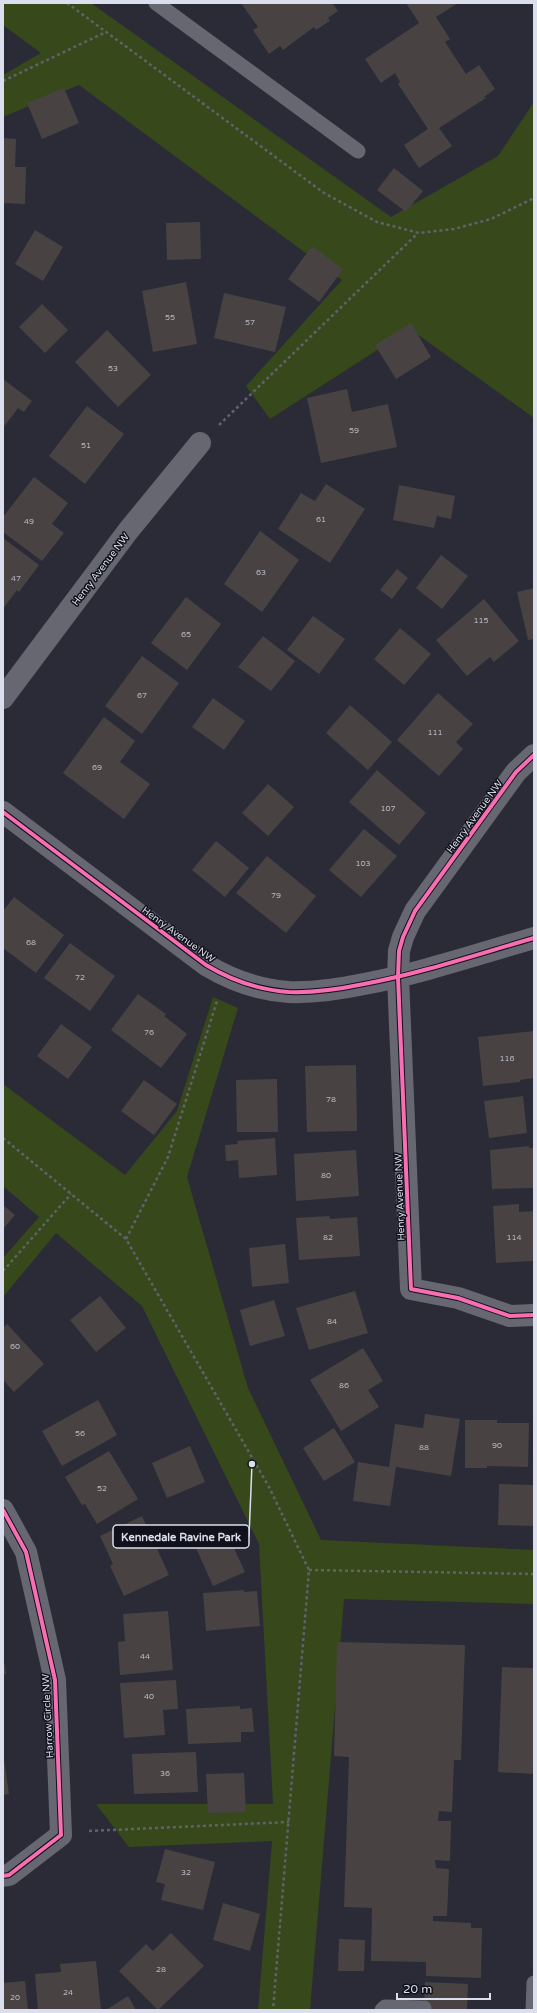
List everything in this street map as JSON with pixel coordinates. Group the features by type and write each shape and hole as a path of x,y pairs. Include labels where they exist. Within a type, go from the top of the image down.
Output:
{"street":[{"name":"Henry Avenue NW","path":"3,698 128,530 200,443"},
{"name":"Henry Avenue NW","path":"534,755 516,772 415,911 403,937 399,951 398,977 411,1289 458,1298 510,1316 534,1316"},
{"name":"Henry Avenue NW","path":"3,812 186,951 225,976 258,987 289,992 341,988 398,977 534,938"},
{"name":"Harrow Circle NW","path":"3,1510 26,1552 54,1680 60,1835"},
{"path":"3,1876 9,1875 60,1835"}],"lane":[{"path":"156,3 358,151"},
{"path":"533,2010 534,1983"},
{"path":"382,2010 385,2007 424,2008"}],"path":[{"path":"67,3 324,192 377,222 419,233 454,229 491,219 534,198"},
{"path":"3,81 106,32"},
{"path":"200,443 419,233"},
{"path":"126,1239 168,1157 225,976"},
{"path":"3,1138 126,1239 269,1487 309,1570 273,2010"},
{"path":"3,1271 72,1194"},
{"path":"309,1570 534,1574"},
{"path":"60,1835 98,1830 289,1822"}],"green space":[{"path":"3,3 91,3 391,217 498,156 534,102 534,418 410,329 270,419 246,386 342,280 79,85 3,117 3,75 41,53 3,25"},
{"path":"213,997 238,1008 187,1177 248,1388 321,1540 534,1550 534,1604 344,1599 310,2010 258,2010 272,1841 129,1847 96,1804 273,1804 259,1544 142,1306 56,1233 3,1297 3,1258 39,1217 3,1186 3,1084 125,1175 177,1111"}],"building":[{"path":"241,3 332,3 338,11 328,18 330,21 316,30 314,27 283,50 280,46 269,54 253,30 258,27"},
{"path":"406,3 458,3 436,17 450,39 445,42 466,74 479,65 495,89 484,97 486,98 439,128 452,146 419,168 404,145 428,129 398,84 400,82 395,73 381,83 365,59 419,23"},
{"path":"64,88 79,123 42,139 27,103"},
{"path":"3,138 16,139 15,167 26,167 25,204 3,203"},
{"path":"394,168 423,191 406,212 377,190"},
{"path":"200,222 201,259 167,260 166,223"},
{"path":"35,230 63,247 43,281 15,264"},
{"path":"312,246 343,269 319,302 288,279"},
{"path":"186,282 197,344 153,352 142,291"},
{"path":"224,293 286,307 275,352 214,338"},
{"path":"42,304 68,330 45,353 19,327"},
{"path":"411,323 431,357 396,379 375,345"},
{"path":"107,330 151,375 118,407 75,362"},
{"path":"3,379 32,401 24,412 18,408 3,428"},
{"path":"347,389 352,412 388,404 397,447 321,463 307,398"},
{"path":"87,406 124,434 85,484 49,456"},
{"path":"34,477 68,503 52,524 64,533 42,561 3,532 3,517"},
{"path":"326,484 365,509 330,563 278,529 301,493 315,501"},
{"path":"399,485 455,496 451,519 437,516 434,528 393,520"},
{"path":"260,531 299,560 262,612 224,584"},
{"path":"3,538 39,565 19,592 17,590 3,609"},
{"path":"441,555 468,576 442,609 416,588"},
{"path":"397,569 408,578 392,599 380,590"},
{"path":"534,588 534,639 528,640 517,592"},
{"path":"186,597 221,624 187,670 151,643"},
{"path":"484,599 519,641 494,662 490,657 467,676 436,640"},
{"path":"313,616 345,639 319,674 287,650"},
{"path":"400,628 431,654 404,685 374,659"},
{"path":"263,636 295,661 271,691 238,667"},
{"path":"142,656 179,683 142,734 105,706"},
{"path":"438,693 473,724 456,742 463,749 439,776 397,740"},
{"path":"213,698 245,721 224,750 192,727"},
{"path":"350,705 392,742 368,770 326,733"},
{"path":"104,717 135,741 120,762 150,784 124,819 63,773"},
{"path":"377,770 426,813 399,845 349,802"},
{"path":"268,784 294,807 268,836 242,813"},
{"path":"364,829 397,856 361,897 329,870"},
{"path":"216,841 249,868 225,897 192,870"},
{"path":"267,856 316,896 286,933 236,893"},
{"path":"14,897 64,935 36,973 3,948 3,911"},
{"path":"70,943 115,976 90,1011 44,978"},
{"path":"138,994 166,1014 164,1016 187,1034 161,1068 111,1030"},
{"path":"61,1024 92,1047 68,1079 37,1056"},
{"path":"534,1031 534,1078 520,1080 520,1082 483,1086 478,1037"},
{"path":"356,1065 357,1131 307,1132 305,1066"},
{"path":"277,1079 278,1132 237,1132 236,1080"},
{"path":"144,1080 177,1104 154,1135 121,1111"},
{"path":"523,1096 527,1133 489,1138 484,1101"},
{"path":"275,1138 277,1175 239,1178 238,1160 226,1161 225,1145 238,1144 237,1141"},
{"path":"529,1146 529,1148 534,1148 534,1188 492,1189 490,1150"},
{"path":"356,1150 359,1196 296,1201 294,1154"},
{"path":"519,1204 519,1212 534,1211 534,1261 496,1263 493,1206"},
{"path":"3,1205 15,1215 3,1229"},
{"path":"329,1216 330,1219 357,1217 360,1256 299,1260 296,1218"},
{"path":"285,1244 289,1283 252,1287 249,1248"},
{"path":"355,1291 368,1333 309,1350 296,1308"},
{"path":"100,1296 126,1328 96,1352 70,1320"},
{"path":"274,1300 285,1336 250,1346 240,1310"},
{"path":"7,1324 44,1364 14,1392 3,1380 3,1328"},
{"path":"363,1348 383,1381 368,1390 379,1407 341,1431 310,1380"},
{"path":"98,1400 117,1435 62,1466 42,1431"},
{"path":"425,1414 460,1419 451,1476 396,1467 390,1506 353,1501 358,1462 389,1467 395,1424 423,1428"},
{"path":"465,1420 497,1420 497,1423 529,1423 528,1467 487,1466 487,1468 465,1468"},
{"path":"334,1428 355,1462 324,1481 303,1448"},
{"path":"190,1446 205,1482 167,1498 152,1463"},
{"path":"109,1451 138,1499 97,1524 85,1504 82,1505 65,1477"},
{"path":"499,1484 534,1485 534,1526 498,1525"},
{"path":"142,1516 169,1575 124,1596 110,1566 113,1564 100,1536"},
{"path":"227,1533 245,1572 213,1586 196,1548"},
{"path":"244,1590 244,1592 257,1591 260,1626 206,1631 203,1593"},
{"path":"168,1611 173,1670 120,1675 118,1642 125,1641 123,1614"},
{"path":"337,1642 465,1645 461,1760 454,1760 452,1812 439,1811 438,1821 451,1821 450,1861 435,1860 436,1868 449,1869 447,1916 433,1916 433,1921 471,1923 471,1928 482,1928 481,1978 426,1976 426,1962 371,1961 372,1908 344,1907 349,1757 334,1756"},
{"path":"3,1656 6,1674 3,1674"},
{"path":"502,1667 534,1668 534,1774 498,1772"},
{"path":"176,1680 178,1709 163,1710 165,1735 124,1738 120,1683"},
{"path":"240,1706 240,1709 252,1708 254,1732 241,1732 241,1742 188,1744 186,1709"},
{"path":"196,1752 198,1792 134,1794 132,1754"},
{"path":"3,1753 9,1794 3,1795"},
{"path":"244,1773 246,1812 208,1813 206,1774"},
{"path":"165,1849 215,1862 203,1910 161,1900 165,1884 156,1882"},
{"path":"223,1903 260,1914 250,1951 213,1940"},
{"path":"171,1933 204,1966 158,2010 119,1971 146,1944 153,1951"},
{"path":"339,1939 365,1940 364,1971 338,1971"},
{"path":"96,1961 101,2010 38,2010 35,1974 61,1972 60,1964"},
{"path":"25,1981 28,2010 3,2010 3,1983"},
{"path":"425,1982 468,1984 467,2010 424,2010"},
{"path":"128,1996 136,2010 106,2010"}],"cycle path":[{"path":"534,755 516,772 415,911 403,937 399,951 398,977 411,1289 458,1298 510,1316 534,1315"},
{"path":"3,812 206,965 235,980 256,987 289,992 346,988 429,969 534,938"},
{"path":"3,1510 26,1552 55,1680 61,1835 9,1875 3,1876"}],"place":[{"name":"Kennedale Ravine Park","path":"252,1464"}]}
